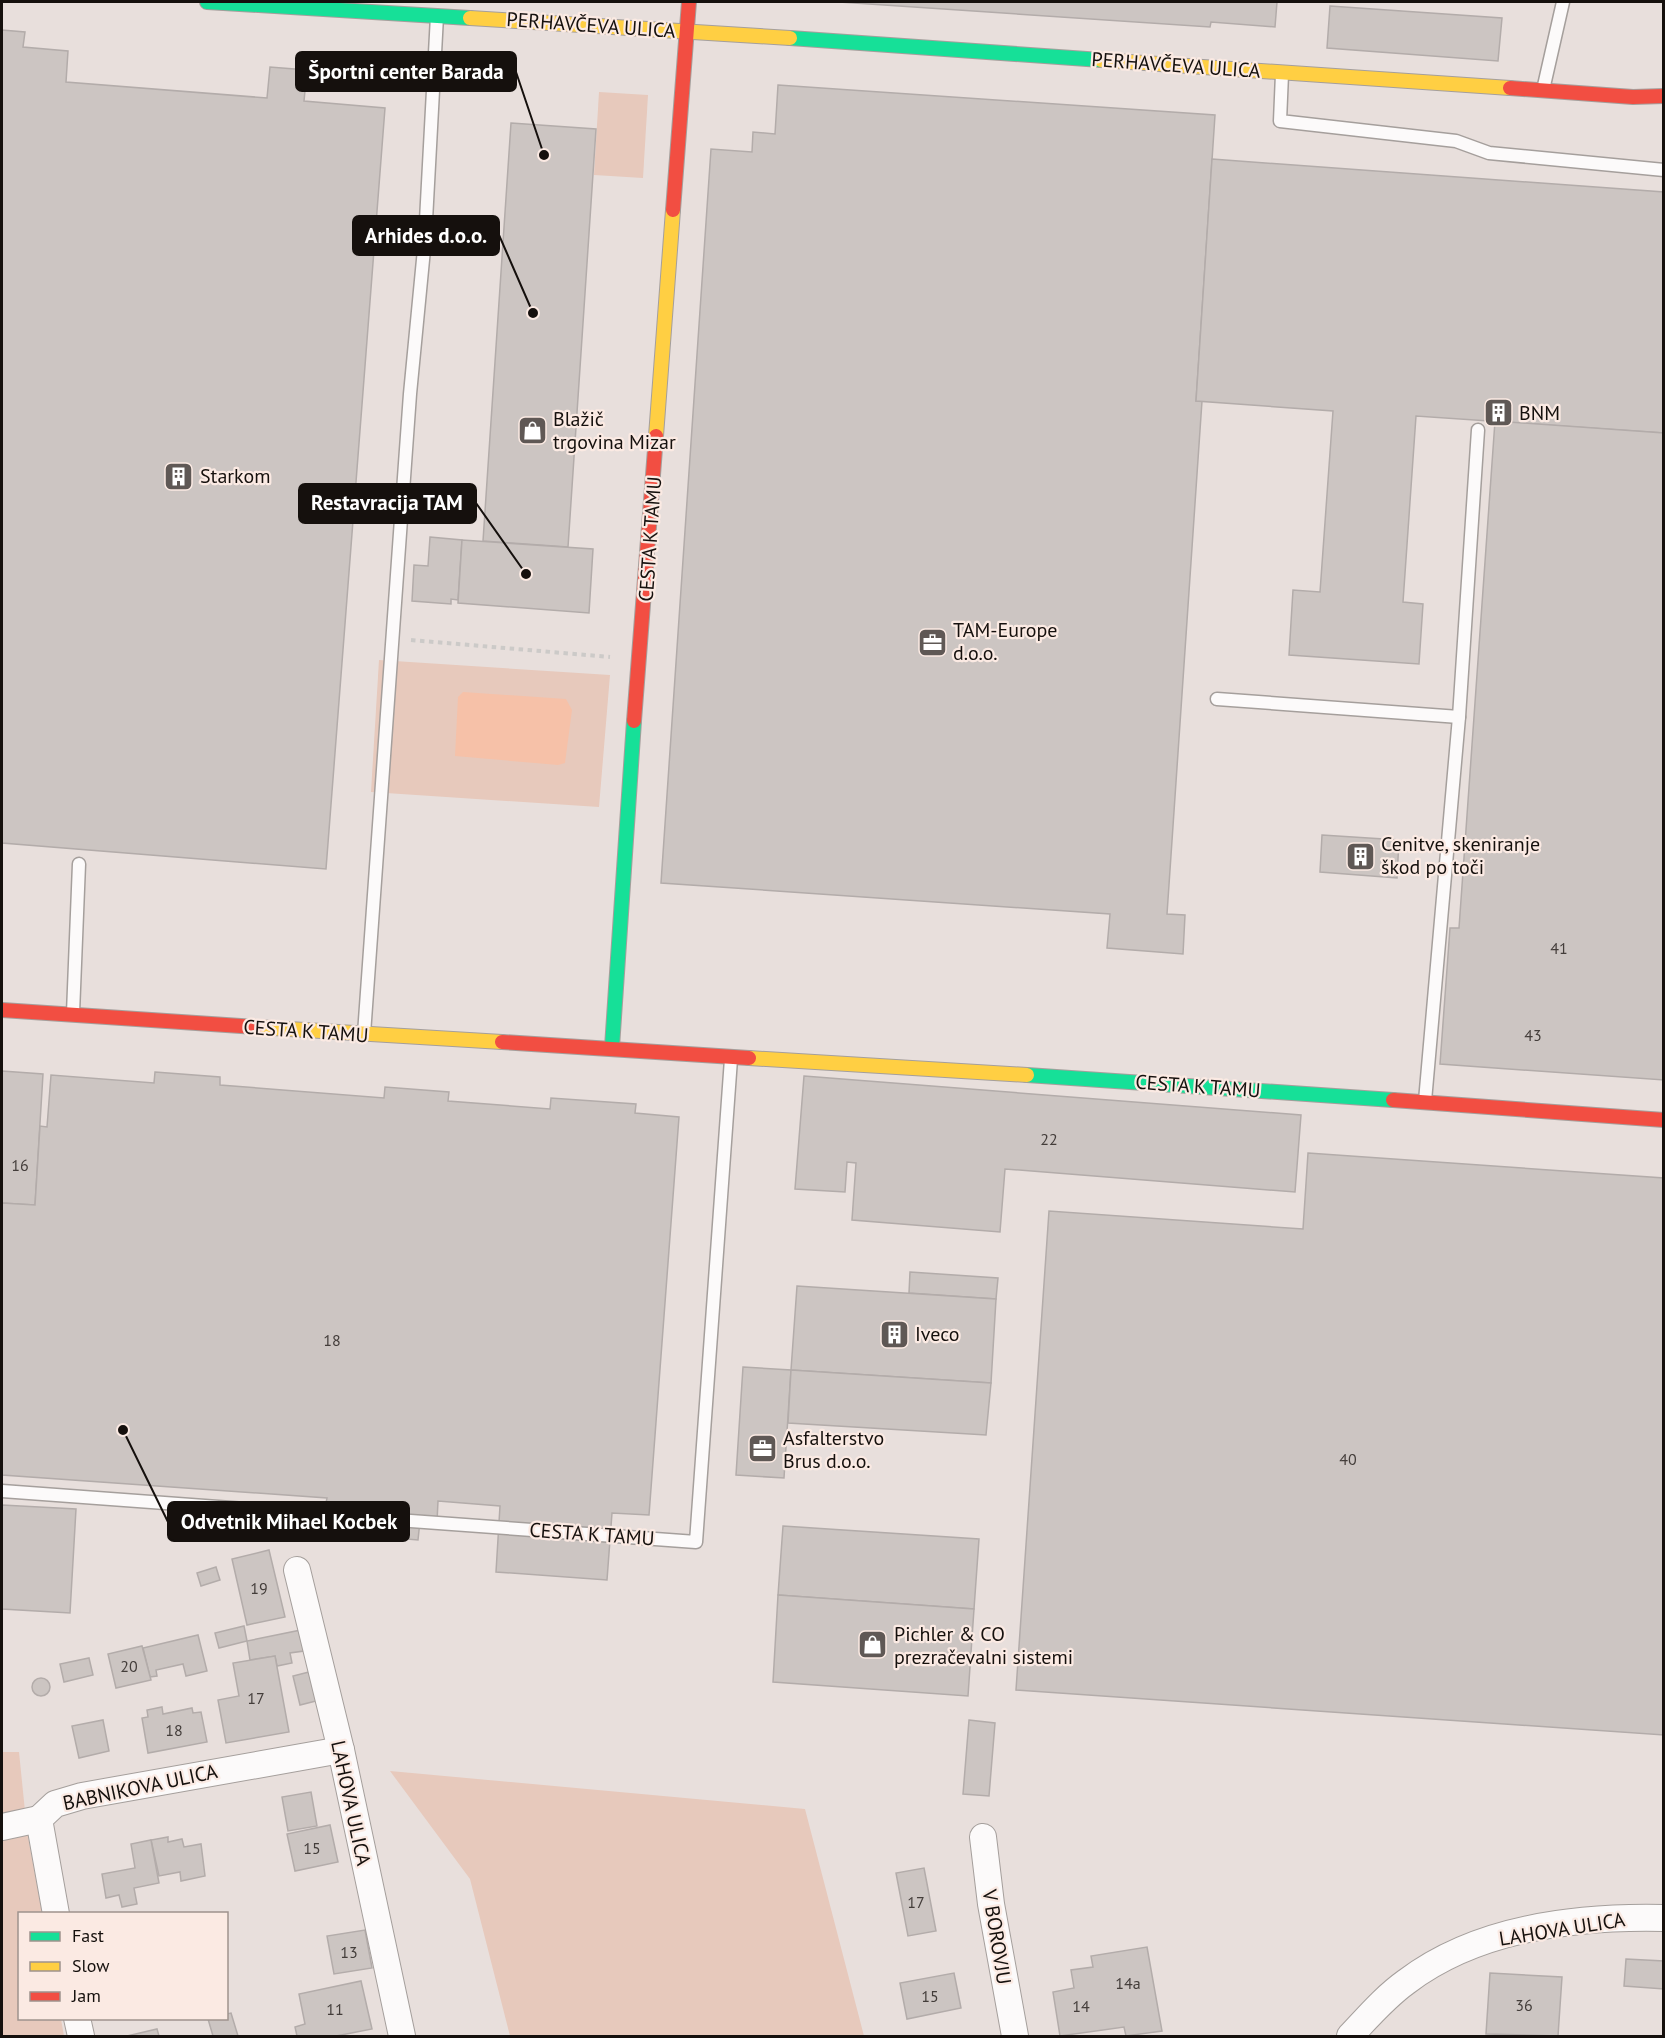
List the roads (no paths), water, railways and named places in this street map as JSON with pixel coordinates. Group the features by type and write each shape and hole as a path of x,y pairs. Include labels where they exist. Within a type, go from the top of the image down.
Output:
{"street":[{"name":"PERHAVČEVA ULICA","path":"207,2 688,31 1633,97 1664,96"},
{"name":"PERHAVČEVA ULICA","path":"688,31 689,2"},
{"name":"CESTA K TAMU","path":"612,1047 626,827 688,31"},
{"name":"CESTA K TAMU","path":"2,1010 363,1035 612,1047 1664,1120"},
{"name":"LAHOVA ULICA","path":"297,1570 341,1750 402,2037"},
{"name":"BABNIKOVA ULICA","path":"56,1912 39,1819 55,1804 82,1796 341,1750"},
{"path":"2,1827 39,1819"},
{"name":"V BOROVJU","path":"983,1837 991,1904 1014,2037"},
{"name":"LAHOVA ULICA","path":"1350,2037 1383,2001 1405,1982 1465,1948 1513,1932 1636,1918 1664,1918"},
{"path":"77,2020 81,2037"}],"lane":[{"path":"1543,91 1563,2"},
{"path":"363,1035 411,394 425,239 437,16"},
{"path":"1282,73 1280,121 1456,141 1489,153 1664,170"},
{"path":"1425,1102 1459,717 1478,429"},
{"path":"1217,699 1459,717"},
{"path":"73,1015 79,864"},
{"name":"CESTA K TAMU","path":"2,1491 696,1542 732,1055"}],"place":[{"name":"Športni center Barada","path":"544,155"},
{"name":"Arhides d.o.o.","path":"533,313"},
{"name":"BNM","path":"1498,413"},
{"name":"Blažič trgovina Mizar","path":"532,431"},
{"name":"Starkom","path":"179,476"},
{"name":"Restavracija TAM","path":"526,574"},
{"name":"TAM-Europe d.o.o.","path":"932,642"},
{"name":"Cenitve, skeniranje škod po toči","path":"1360,856"},
{"name":"Iveco","path":"894,1334"},
{"name":"Odvetnik Mihael Kocbek","path":"123,1430"},
{"name":"Asfalterstvo Brus d.o.o.","path":"762,1449"},
{"name":"Pichler & CO prezračevalni sistemi","path":"873,1645"}]}
